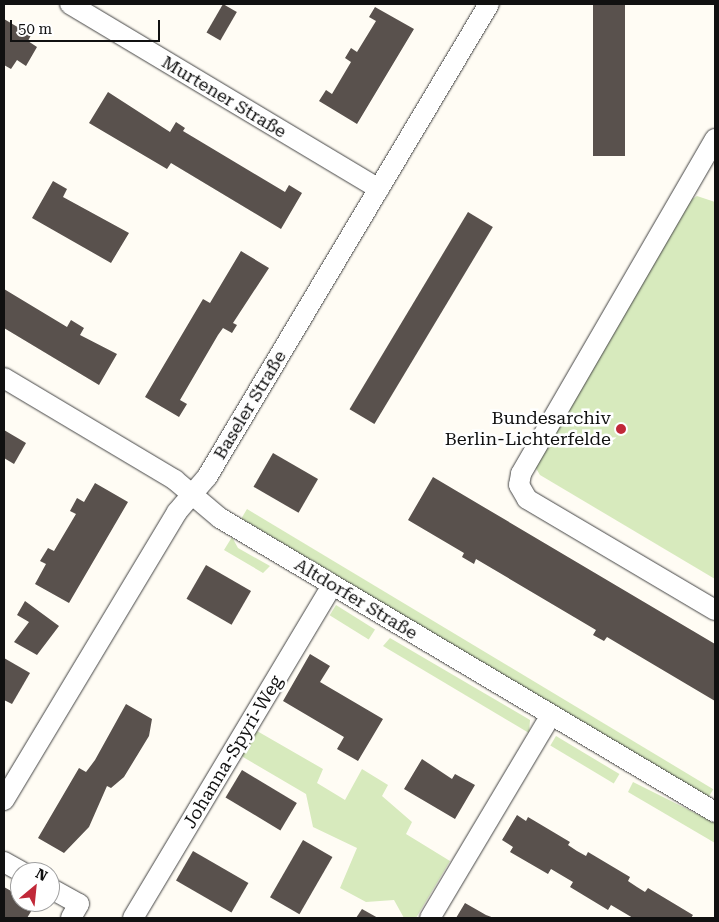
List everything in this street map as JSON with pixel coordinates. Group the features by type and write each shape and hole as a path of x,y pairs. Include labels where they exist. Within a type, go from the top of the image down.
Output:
{"street":[{"name":"Murtener Straße","path":"70,4 379,189"},
{"name":"Baseler Straße","path":"4,800 176,512 193,494 379,189 488,4"},
{"path":"715,138 520,474 519,485 527,499 715,610"},
{"name":"Altdorfer Straße","path":"4,378 193,494 220,518 715,812"},
{"name":"Johanna-Spyri-Weg","path":"133,918 332,585"},
{"path":"430,918 551,715"},
{"path":"60,894 79,904 71,918"}],"green space":[{"path":"697,196 715,202 715,579 540,475 534,465 689,201"},
{"path":"247,509 713,789 708,799 241,518"},
{"path":"232,537 238,548 270,566 263,573 224,550"},
{"path":"336,605 375,629 369,640 330,615"},
{"path":"390,638 530,720 529,733 383,646"},
{"path":"252,728 323,769 317,783 345,800 362,769 388,785 382,796 412,822 406,834 450,861 416,918 404,918 394,900 366,902 340,888 357,848 313,827 306,794 243,757 238,752"},
{"path":"556,736 619,774 614,784 550,745"},
{"path":"633,782 715,823 715,843 628,792"}],"building":[{"path":"223,4 237,12 220,41 206,33"},
{"path":"593,4 625,4 625,156 593,156"},
{"path":"375,7 414,29 357,124 319,101 326,90 332,94 351,62 345,58 351,48 357,52 376,21 369,17"},
{"path":"4,19 31,35 28,41 37,47 26,66 17,60 11,69 4,65"},
{"path":"108,92 170,132 176,122 185,128 183,131 285,192 289,185 302,193 281,229 171,163 167,169 89,123"},
{"path":"53,181 67,189 63,197 129,233 111,263 32,218"},
{"path":"468,212 493,227 374,424 350,409"},
{"path":"241,251 269,268 233,323 237,325 232,333 223,328 218,335 180,400 187,404 179,417 145,397 203,299 210,303"},
{"path":"4,289 67,327 71,320 84,328 80,335 117,354 99,385 4,328"},
{"path":"4,430 26,443 14,464 4,458"},
{"path":"273,453 318,479 299,513 253,487"},
{"path":"433,477 715,644 715,701 607,637 604,641 593,635 596,630 476,559 474,564 462,557 464,553 408,520"},
{"path":"95,483 128,502 69,603 35,584 46,564 40,561 48,548 54,551 76,514 70,511 77,498 84,502"},
{"path":"206,565 251,591 232,625 186,599"},
{"path":"25,601 59,626 37,655 14,642 29,622 17,615"},
{"path":"310,654 330,666 320,682 383,719 358,761 337,749 344,737 283,701"},
{"path":"4,658 30,673 12,704 4,700"},
{"path":"126,704 152,719 149,736 124,777 111,788 107,786 89,827 64,853 38,838 79,768 86,772 95,760"},
{"path":"422,759 452,779 455,774 475,785 455,819 404,789"},
{"path":"242,770 297,803 280,830 226,797"},
{"path":"517,815 526,821 528,817 570,842 568,845 577,851 586,856 588,852 630,877 628,881 645,892 648,888 693,915 691,918 633,918 611,905 608,910 570,887 573,882 551,869 548,874 510,852 513,847 502,840"},
{"path":"303,840 332,857 299,914 270,897"},
{"path":"193,851 248,883 231,912 176,880"},
{"path":"4,887 10,890 10,912 31,912 27,918 4,918"},
{"path":"465,903 486,915 494,918 456,918"},
{"path":"362,909 378,918 356,918"}],"place":[{"name":"Bundesarchiv Berlin-Lichterfelde","path":"621,429"}]}
